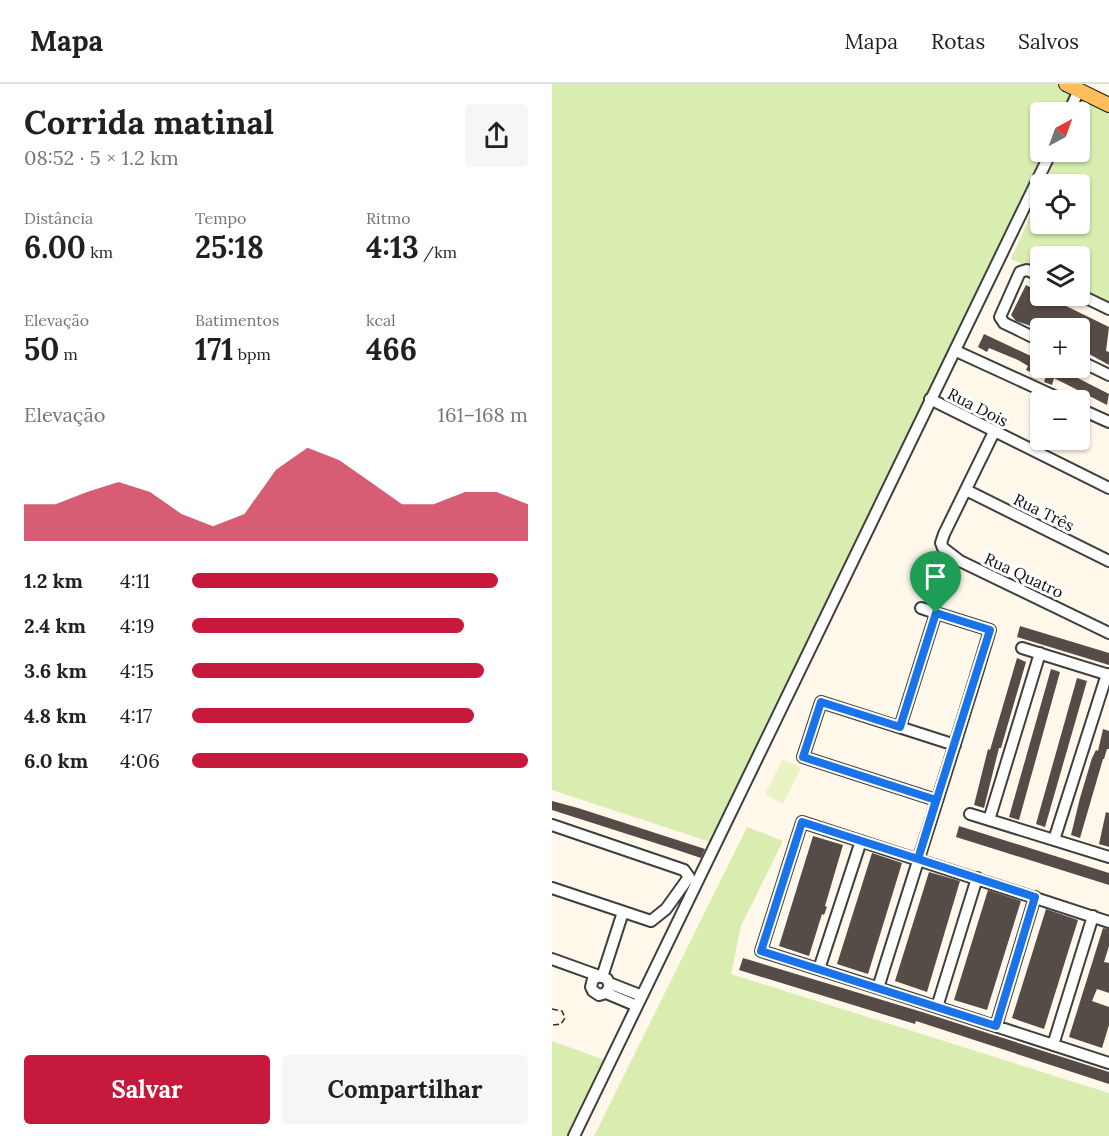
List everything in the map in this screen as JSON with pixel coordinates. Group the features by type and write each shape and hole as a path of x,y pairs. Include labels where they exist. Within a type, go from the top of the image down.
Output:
{"main road":[{"path":"1073,87 1109,105"}],"street":[{"path":"1071,102 1073,87"},
{"path":"574,1136 1046,162"},
{"path":"1030,271 1020,272 1000,317 1007,325 1030,336"},
{"path":"1090,300 1109,309"},
{"path":"956,351 1040,390"},
{"path":"1090,366 1109,375"},
{"name":"Rua Dois","path":"930,399 1109,488"},
{"path":"1090,413 1109,422"},
{"path":"966,490 994,432"},
{"name":"Rua Quatro","path":"966,490 944,534 941,546 952,557 1109,633"},
{"name":"Rua Três","path":"966,490 1109,561"},
{"path":"878,988 990,630 921,608"},
{"path":"900,727 936,613"},
{"path":"1022,648 1108,674 1054,840"},
{"path":"989,820 1040,653"},
{"path":"936,800 803,757 821,702 955,745"},
{"path":"970,814 1109,857"},
{"path":"1109,922 802,822 761,951 1109,1063"},
{"path":"552,825 684,870 689,878 666,909 651,921 552,888"},
{"path":"819,969 861,841"},
{"path":"937,1007 977,878"},
{"path":"996,1026 1035,897"},
{"path":"606,984 623,912"},
{"path":"1053,1045 1093,916"},
{"path":"552,959 606,984 642,996"},
{"path":"606,984 637,1006"}],"path":[{"path":"552,1009 562,1011 564,1018 561,1024 552,1025"}],"green space":[{"path":"552,84 1057,84 1073,92 1068,102 1030,102 1030,162 1041,162 1035,174 1030,174 1030,185 713,843 552,790"},
{"path":"1090,102 1109,112 1109,302 1090,294 1090,246 1030,246 1030,268 1011,259 1030,216 1030,234 1090,234 1090,174 1049,174 1054,162 1090,162"},
{"path":"783,759 801,768 783,804 765,794"},
{"path":"747,827 783,841 741,926 731,974 1109,1093 1109,1136 594,1136"},
{"path":"552,1041 605,1060 568,1136 552,1136"}],"building":[{"path":"1026,285 1030,287 1030,306 1066,306 1109,327 1106,351 1109,352 1109,365 1090,355 1090,318 1030,318 1030,326 1016,321 1011,315"},
{"path":"984,334 1030,356 1030,372 1026,370 1028,366 1018,360 989,348 987,352 978,347"},
{"path":"1045,378 1054,378 1052,385 1044,382"},
{"path":"1054,378 1078,378 1109,394 1107,405 1090,396 1090,390 1078,390"},
{"path":"1020,626 1109,653 1109,665 1017,637"},
{"path":"1017,658 1026,662 1001,748 999,748 984,808 974,805 988,749 990,750"},
{"path":"1051,669 1060,672 1019,820 1009,817"},
{"path":"1077,678 1087,681 1045,827 1036,824"},
{"path":"1103,729 1109,731 1109,749 1103,759 1080,838 1071,835 1092,758 1096,750 1098,751"},
{"path":"552,801 705,849 701,858 552,810"},
{"path":"1106,812 1109,813 1109,847 1099,844"},
{"path":"959,826 1109,873 1109,885 956,837"},
{"path":"813,836 843,845 825,906 827,907 824,915 822,914 809,956 779,946"},
{"path":"872,853 902,863 868,974 837,964"},
{"path":"929,872 960,881 927,992 895,981"},
{"path":"988,890 1021,901 987,1010 954,1000"},
{"path":"1046,909 1078,920 1044,1029 1012,1018"},
{"path":"1103,928 1109,929 1109,946 1104,962 1109,963 1109,993 1097,989 1092,1001 1109,1007 1109,1025 1102,1048 1069,1037"},
{"path":"743,958 1109,1072 1109,1084 916,1021 915,1024 739,970"}],"route":[{"path":"936,613 900,727 821,702 803,757 936,800 918,859 1035,897 996,1026 761,951 802,822 918,859 990,630 936,613"}]}
